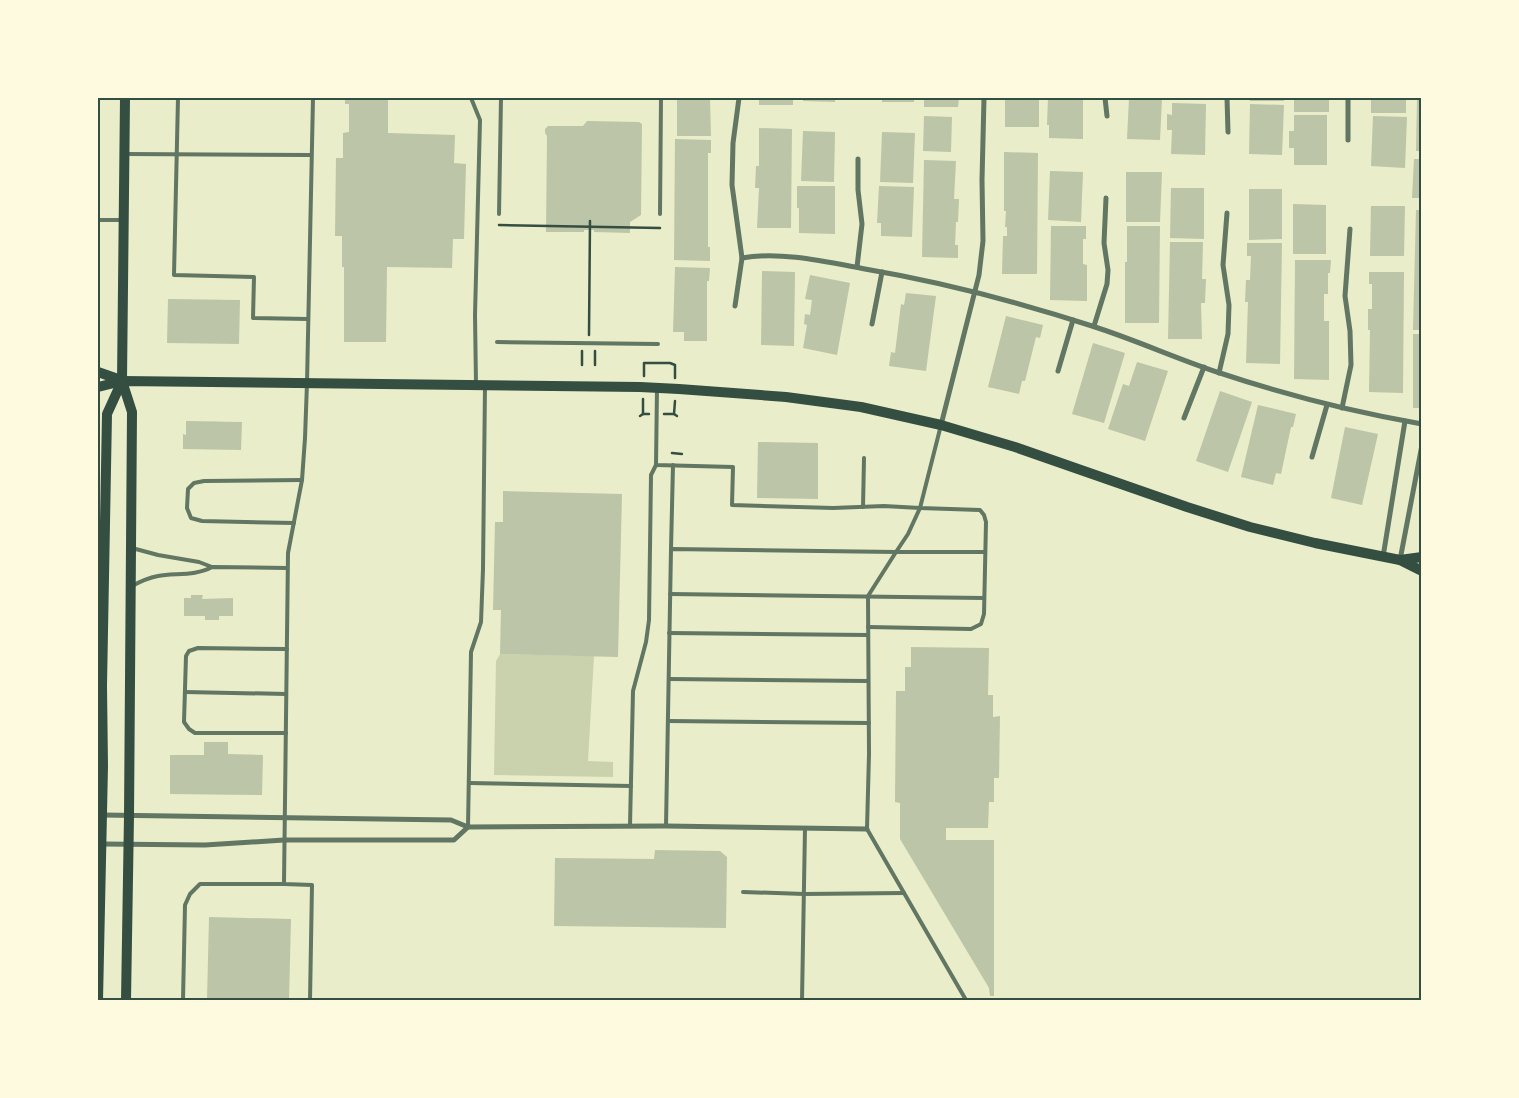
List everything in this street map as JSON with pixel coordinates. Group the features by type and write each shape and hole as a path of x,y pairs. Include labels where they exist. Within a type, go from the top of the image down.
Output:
{"main road":[{"path":"125,98 122,381 132,412 130,816 126,1000"},
{"path":"98,372 122,381"},
{"path":"98,1000 102,815 100,798 101,526 107,414 122,381"},
{"path":"98,387 122,381 658,388 786,397 861,407 941,426 1016,447 1250,527 1315,543 1400,560 1422,570"},
{"path":"1400,560 1422,557"}],"street":[{"path":"736,306 742,258 732,185 733,151 739,98"},
{"path":"941,426 979,276 983,241 984,98"},
{"path":"1105,98 1107,116"},
{"path":"1227,98 1228,132"},
{"path":"1348,98 1348,140"},
{"path":"858,159 858,190 862,224 858,268"},
{"path":"1094,326 1107,284 1108,270 1104,243 1106,198"},
{"path":"1219,373 1228,334 1229,305 1223,265 1228,213"},
{"path":"1342,408 1351,365 1350,331 1345,296 1350,229"},
{"path":"742,258 759,255 774,256 858,268 934,282 1025,305 1094,326 1219,373 1298,397 1327,405 1422,424"},
{"path":"872,324 882,272"},
{"path":"1058,371 1073,320"},
{"path":"1184,418 1204,367"},
{"path":"1312,457 1327,405"},
{"path":"1383,557 1405,421"},
{"path":"1400,560 1422,445"},
{"path":"102,815 451,820 468,827 666,826 867,829"},
{"path":"101,844 205,845 284,840 454,840 468,827"}],"lane":[{"path":"178,98 174,275 254,276 253,318 308,319"},
{"path":"284,884 287,568 288,553 302,480 307,383 312,98"},
{"path":"468,827 471,652 481,622 481,385 475,315 480,120 471,98"},
{"path":"499,214 501,98"},
{"path":"660,214 662,98"},
{"path":"124,154 311,155"},
{"path":"98,220 124,220"},
{"path":"496,342 658,344"},
{"path":"630,826 633,691 646,642 649,620 651,475 656,464 658,388"},
{"path":"941,426 920,508 908,534 868,596 869,754 867,829 966,1000"},
{"path":"863,507 864,458"},
{"path":"656,464 733,467 732,505 833,508 884,506 980,510 986,522 984,614 980,624 971,629 868,627"},
{"path":"666,826 673,465"},
{"path":"294,524 202,521 191,518 187,508 188,489 194,483 204,481 302,480"},
{"path":"130,547 158,555 200,562 212,567 287,568"},
{"path":"671,549 986,552"},
{"path":"130,587 145,579 208,570 212,567"},
{"path":"670,594 984,598"},
{"path":"669,634 868,635"},
{"path":"286,733 195,732 189,729 184,722 186,656 189,651 198,648 287,648"},
{"path":"669,679 868,681"},
{"path":"185,692 286,694"},
{"path":"668,721 869,722"},
{"path":"469,783 631,786"},
{"path":"802,1000 805,828"},
{"path":"183,1000 185,905 190,894 200,884 312,885 310,1000"},
{"path":"743,892 804,894 904,893"}],"path":[{"path":"588,339 590,221"},
{"path":"499,225 660,228"},
{"path":"582,365 582,349 595,349 595,365"},
{"path":"644,363 670,363 675,365"},
{"path":"672,453 682,454"}],"green space":[{"path":"500,654 594,656 588,761 613,762 613,777 494,775 496,661"}],"building":[{"path":"345,98 388,98 388,133 455,135 454,163 466,164 464,239 453,239 452,268 387,267 386,342 344,342 342,236 335,236 336,158 343,158 343,133 349,132 349,104 345,104"},
{"path":"677,98 710,98 711,136 677,136"},
{"path":"759,98 793,98 793,105 759,105"},
{"path":"803,98 835,98 835,102 803,101"},
{"path":"882,98 914,98 914,102 882,102"},
{"path":"924,98 959,98 958,107 924,107"},
{"path":"1005,98 1039,98 1039,127 1005,127"},
{"path":"1048,98 1083,98 1083,139 1049,138 1049,125 1047,125"},
{"path":"1129,98 1162,98 1160,140 1127,139"},
{"path":"1172,98 1207,98 1207,100 1172,100"},
{"path":"1250,98 1284,98 1284,101 1250,101"},
{"path":"1294,98 1329,98 1329,112 1294,112"},
{"path":"1371,98 1406,98 1406,113 1371,113"},
{"path":"1417,98 1422,98 1422,151 1416,151"},
{"path":"1172,103 1206,104 1205,155 1171,154 1172,130 1167,130 1167,114 1172,115"},
{"path":"1250,104 1284,105 1282,155 1249,154"},
{"path":"1294,115 1327,115 1327,165 1294,165 1294,148 1289,148 1289,131 1294,131"},
{"path":"924,116 952,117 951,152 923,151"},
{"path":"1373,116 1407,117 1405,168 1371,166"},
{"path":"587,121 639,122 642,124 641,215 630,222 630,233 594,232 594,230 584,230 584,232 546,232 547,136 545,129 548,126 583,126"},
{"path":"759,128 792,129 791,228 757,228 759,188 755,188 756,166 759,166"},
{"path":"803,131 835,132 834,182 801,181"},
{"path":"882,132 915,133 913,183 880,182"},
{"path":"675,139 711,140 711,153 708,153 708,247 710,247 710,261 674,260"},
{"path":"1004,152 1038,153 1037,274 1002,274 1003,236 1007,236 1007,227 1005,227 1006,211 1004,211"},
{"path":"1414,159 1422,159 1422,198 1412,198"},
{"path":"924,160 956,161 954,199 959,199 955,245 958,245 958,258 922,257"},
{"path":"1050,171 1083,172 1081,222 1048,220"},
{"path":"1126,172 1162,172 1160,222 1126,222"},
{"path":"797,186 835,186 835,234 799,233"},
{"path":"879,186 914,187 912,237 881,236 881,223 877,223"},
{"path":"1171,188 1204,188 1204,239 1170,238"},
{"path":"1249,189 1282,189 1282,239 1249,240"},
{"path":"1293,204 1326,205 1326,254 1293,254"},
{"path":"1371,206 1405,206 1404,256 1370,256"},
{"path":"1416,210 1422,210 1422,330 1413,330"},
{"path":"1051,226 1086,226 1086,239 1083,239 1083,264 1087,265 1087,301 1050,300"},
{"path":"1127,226 1160,226 1159,323 1125,323"},
{"path":"1170,242 1203,242 1202,279 1206,279 1205,303 1201,303 1202,339 1168,339"},
{"path":"1247,243 1282,243 1280,364 1246,363 1248,302 1245,302 1246,280 1250,280 1251,256 1247,256"},
{"path":"1295,260 1331,260 1330,273 1328,273 1328,294 1324,294 1324,321 1329,321 1329,380 1294,379"},
{"path":"675,267 710,268 709,281 707,281 707,341 684,341 684,332 673,332"},
{"path":"762,271 795,272 794,346 761,345"},
{"path":"1369,272 1404,272 1403,393 1369,392 1370,330 1368,330 1368,309 1372,309 1372,284 1369,284"},
{"path":"810,275 850,283 837,355 803,348 807,325 804,324 805,314 810,315 812,300 805,299"},
{"path":"906,293 936,296 926,371 889,366 891,352 895,353 901,304 904,305"},
{"path":"168,299 240,300 239,344 167,343"},
{"path":"1006,316 1043,325 1040,338 1036,337 1025,381 1022,381 1019,394 988,387"},
{"path":"1413,334 1422,334 1422,408 1413,408"},
{"path":"1093,343 1125,353 1104,423 1072,414"},
{"path":"1137,362 1168,371 1145,441 1108,429 1123,384 1129,386"},
{"path":"1220,391 1252,402 1228,472 1196,461"},
{"path":"1258,405 1296,414 1293,427 1291,427 1281,474 1276,473 1273,485 1241,477"},
{"path":"186,421 242,422 241,450 183,449 183,434 186,435"},
{"path":"1345,427 1378,434 1362,505 1331,498"},
{"path":"758,442 818,443 818,499 757,498"},
{"path":"503,491 622,494 618,657 500,654 501,610 493,610 495,522 503,522"},
{"path":"191,595 203,595 202,599 233,598 233,616 219,616 219,620 205,620 205,616 184,616 184,598 191,598"},
{"path":"911,647 989,648 988,695 993,695 993,717 1000,716 999,778 994,778 994,802 989,802 988,828 946,828 946,840 994,840 994,996 990,996 989,988 900,839 900,803 895,802 896,691 905,691 905,667 911,667"},
{"path":"204,742 228,742 228,754 263,755 262,795 170,794 170,755 204,755"},
{"path":"655,850 720,851 727,857 726,928 554,926 555,858 654,859"},
{"path":"209,917 291,919 289,1000 207,1000"}]}
